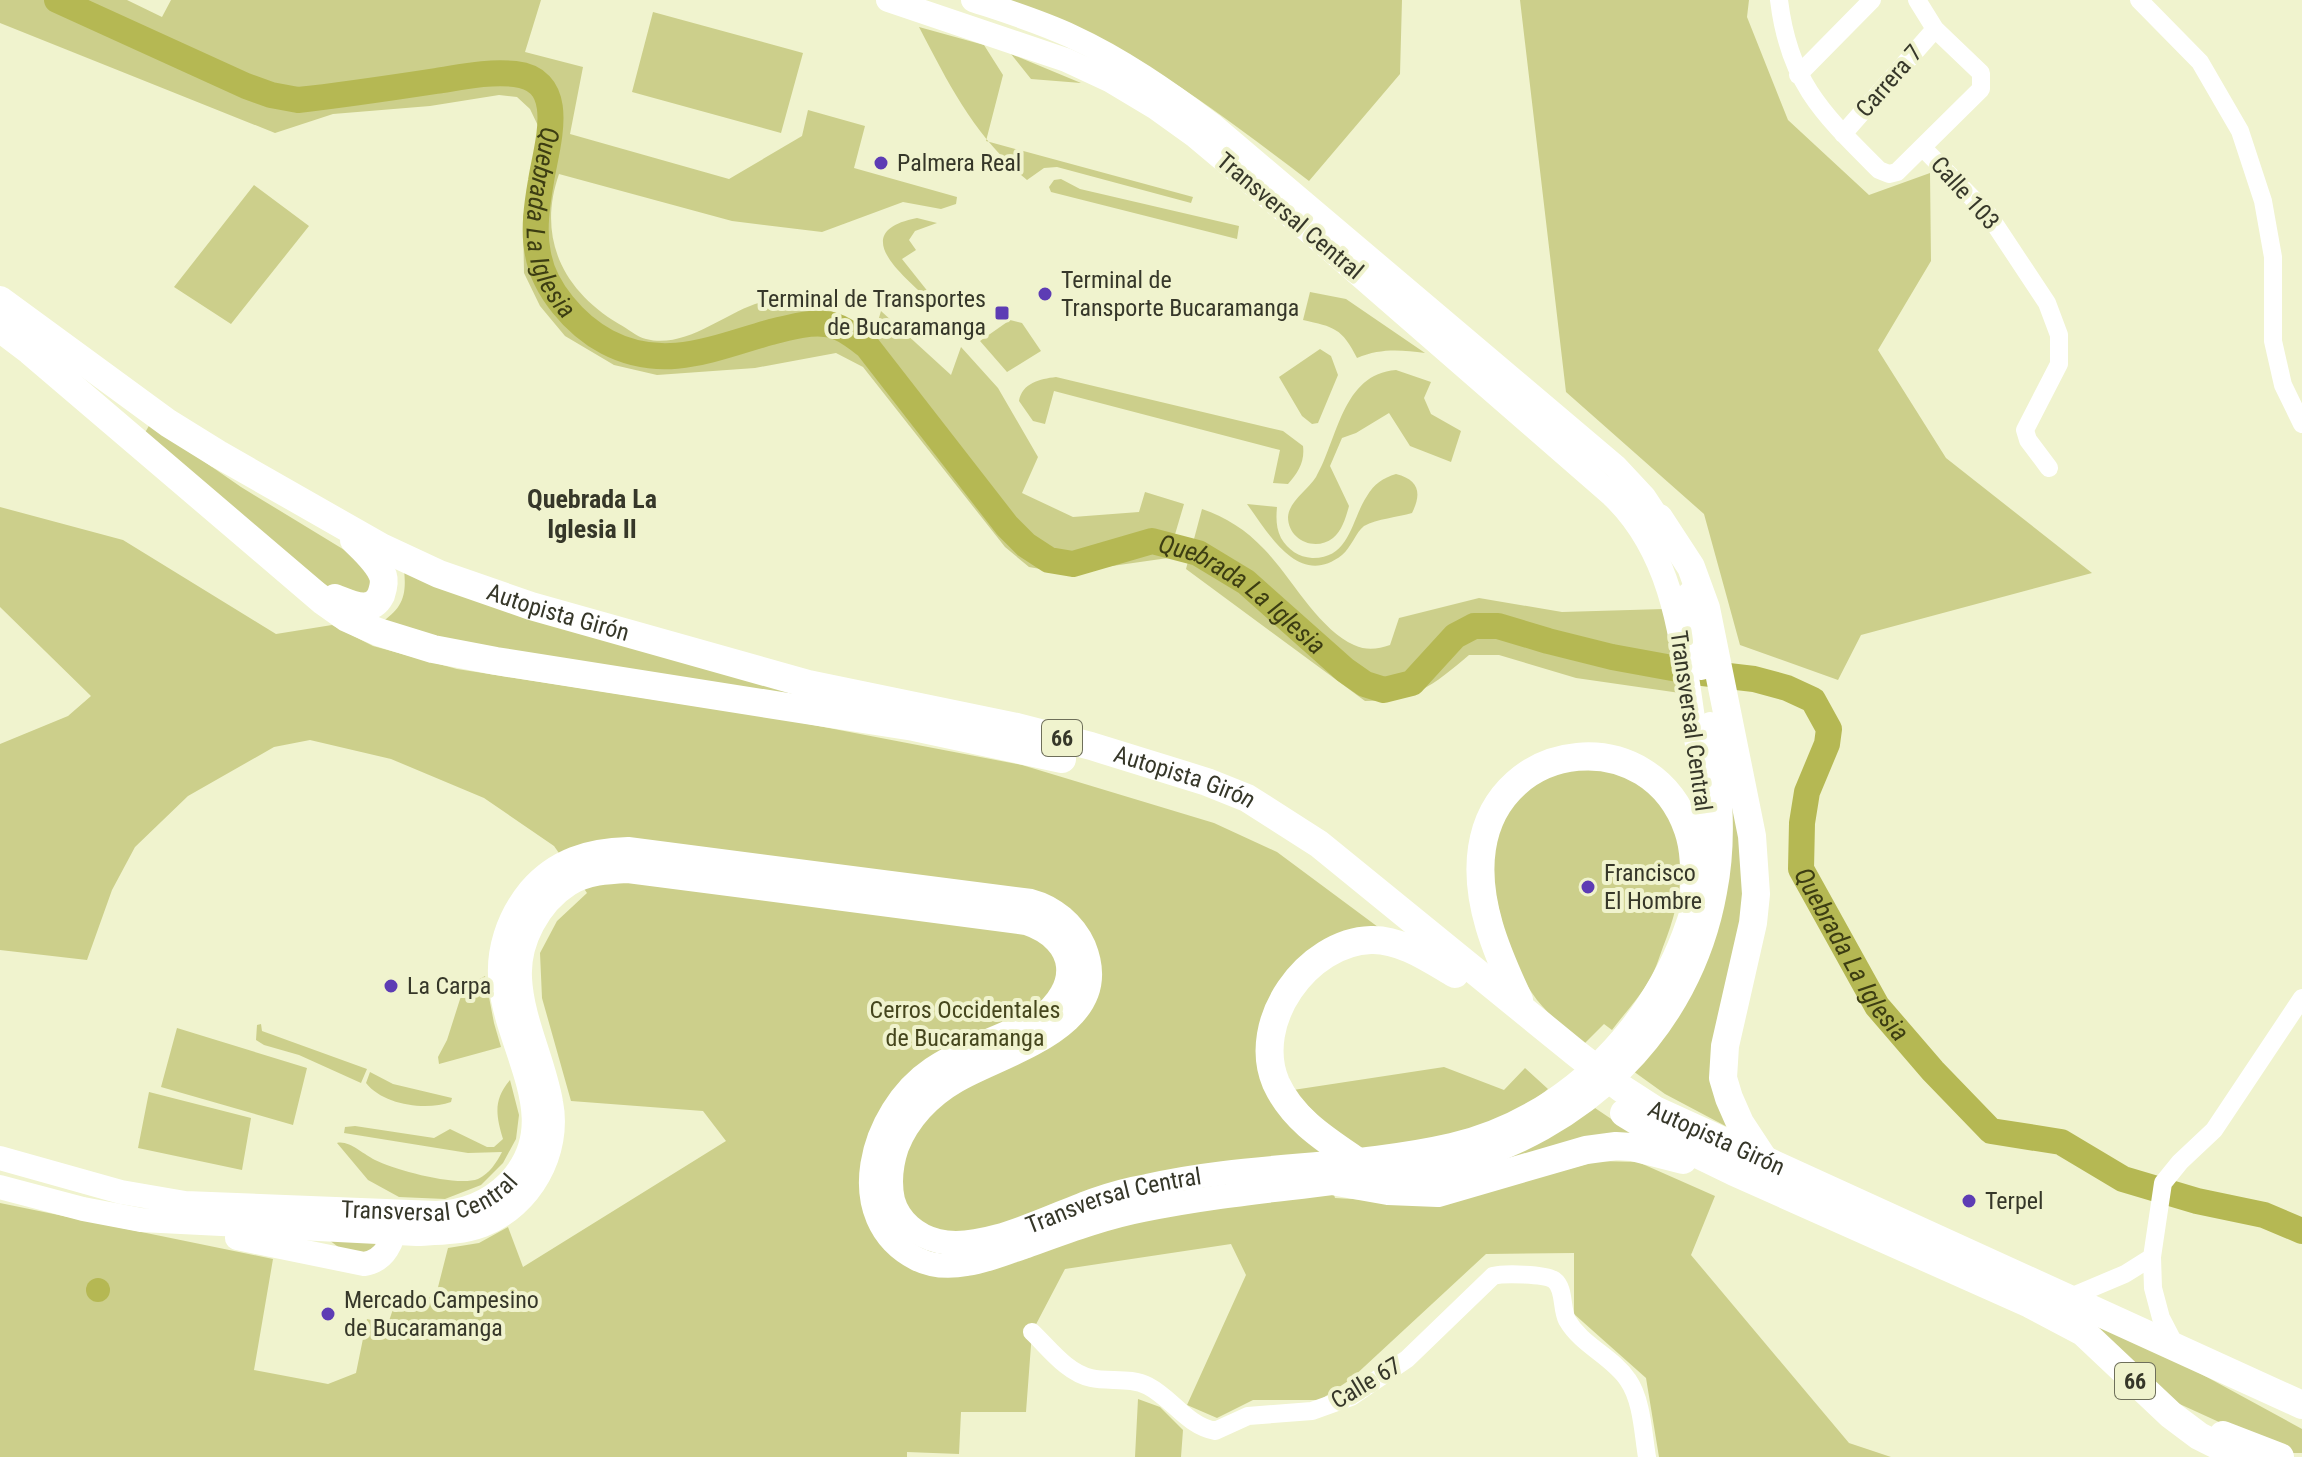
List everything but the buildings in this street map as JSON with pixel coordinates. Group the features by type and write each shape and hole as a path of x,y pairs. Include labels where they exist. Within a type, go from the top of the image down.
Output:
{"highway":[{"name":"Autopista Girón","path":"0,300 168,423 248,473 426,568 531,606 817,687 1017,727 1091,746 1224,788 1269,810 1319,844 1639,1101 1669,1118 2302,1405"},
{"name":"Autopista Girón","path":"0,328 294,579 347,618 378,632 433,649 945,733 1082,764 1228,810 1281,837 1455,974 1619,1110 1668,1140 1734,1172 2030,1304 2083,1332 2171,1415 2199,1436 2241,1457"},
{"path":"1659,518 1678,545 1700,587 1698,643 1706,696 1752,836 1756,894 1748,949 1725,1046 1723,1078 1740,1123 1765,1162"},
{"path":"294,579 361,607 369,607 379,598 384,583 380,570 338,523"},
{"path":"1522,1008 1490,931 1484,904 1481,850 1492,813 1528,774 1566,758 1589,755 1612,757 1652,779 1671,799 1688,830 1694,858 1694,903"},
{"path":"1354,1159 1304,1122 1291,1108 1275,1080 1271,1044 1281,1005 1306,970 1341,946 1372,939 1396,944 1455,974"},
{"path":"1337,1182 1388,1191 1438,1193 1586,1150 1616,1146 1632,1147 1734,1172"},
{"path":"2204,1359 2222,1375 2302,1417"},
{"path":"2171,1415 2190,1418 2247,1446 2280,1457"}],"main road":[{"name":"Transversal Central","path":"888,0 1087,69 1131,92 1209,148 1625,508 1662,566 1669,587 1698,643"},
{"name":"Transversal Central","path":"973,0 1045,24 1100,50 1211,124 1616,467 1659,518"},
{"name":"Transversal Central","path":"1628,1047 1634,1026 1663,983 1694,903 1704,849 1706,696"},
{"name":"Transversal Central","path":"523,1035 522,955 537,916 569,884 607,872 628,871 1026,923 1046,931 1059,944 1066,958 1068,982 1053,1009 1038,1019 932,1068 915,1083 887,1121 872,1161 869,1178 872,1202 879,1220 902,1249 934,1265 971,1264 1131,1212 1190,1200 1420,1172 1483,1156 1540,1132 1668,1012 1691,967 1716,890 1721,843 1720,794 1706,696"},
{"name":"Transversal Central","path":"0,1158 121,1192 185,1203 395,1222 439,1233 473,1228 496,1218 529,1190 543,1167 554,1131 550,1092 500,986 503,943 515,911 537,883 553,870 585,853 602,850 628,849 1031,901 1065,919 1079,937 1089,962 1087,989 1075,1012 1054,1033 939,1092 908,1124 893,1158 892,1195 896,1210 905,1223 919,1234 936,1240 970,1241 995,1236 1100,1198 1180,1179 1428,1150 1482,1137 1576,1097"},
{"name":"Transversal Central","path":"0,1187 97,1212 168,1223 395,1222"}],"street":[{"name":"Calle 103","path":"1779,0 1798,75 1813,100 1843,134 1879,170 1889,174 1897,172 1923,148 1988,214 2047,303 2059,335 2059,364 2025,430 2028,440 2049,468"},
{"path":"1798,75 1872,0"},
{"path":"1917,0 1935,29 1981,73 1983,82 1981,89 1923,148"},
{"path":"2139,0 2200,62 2240,131 2263,201 2273,257 2273,341 2283,385 2302,424"},
{"name":"Carrera 7","path":"1843,134 1935,29"},
{"path":"2175,1345 2161,1318 2153,1288 2152,1257 2163,1183 2214,1130 2302,998"},
{"path":"2068,1298 2125,1274 2152,1257"},
{"name":"Calle 67","path":"1032,1332 1071,1369 1083,1376 1139,1382 1162,1395 1195,1425 1215,1431 1248,1416 1312,1411 1351,1397 1407,1359 1493,1276 1505,1274 1550,1278 1557,1284 1563,1311 1570,1324 1587,1344 1619,1370 1633,1389 1647,1457"}],"green space":[{"path":"0,0 127,0 162,17 171,0 541,0 525,52 583,67 570,134 729,179 802,136 808,110 865,126 854,168 957,197 956,204 941,209 903,202 822,232 732,221 559,174 551,219 559,260 582,295 599,310 646,339 674,339 702,330 755,304 780,301 835,313 856,323 873,338 881,311 951,375 961,347 998,388 1038,457 1022,493 1073,517 1139,512 1145,492 1184,504 1168,558 1063,573 1029,567 1005,547 863,367 836,353 755,368 657,375 614,365 565,336 540,306 524,273 523,217 541,132 530,109 517,97 499,95 430,106 333,114 275,133 0,23"},
{"path":"1007,0 1402,0 1400,74 1309,181 1202,102 1129,55 1050,16"},
{"path":"1520,0 1749,0 1747,17 1788,120 1869,195 1930,173 1931,261 1878,350 1946,458 2092,573 1861,635 1838,680 1740,645 1704,514 1566,392"},
{"path":"653,12 803,53 781,133 632,92"},
{"path":"919,27 984,45 1003,75 987,139 953,90"},
{"path":"1011,54 1081,83 1031,79"},
{"path":"989,142 1193,197 1191,203 1057,167 1044,168 1027,180"},
{"path":"1061,179 1080,189 1239,226 1237,239 1051,192 1049,187 1054,180"},
{"path":"254,185 309,226 231,324 174,287"},
{"path":"917,218 937,223 915,231 909,240 916,250 902,259 933,298 930,301 896,267 883,244 885,233 896,225"},
{"path":"1310,292 1346,299 1425,353 1383,351 1357,358 1347,340 1336,330 1303,320"},
{"path":"1010,320 1022,323 1041,351 1007,372 980,341"},
{"path":"1320,349 1331,356 1338,375 1318,423 1312,424 1302,416 1279,377"},
{"path":"1396,370 1431,382 1424,398 1431,414 1461,431 1451,462 1410,446 1389,413 1342,438 1330,466 1349,506 1345,519 1336,535 1326,542 1311,544 1304,541 1292,532 1289,511 1316,477 1353,396 1364,383 1378,374"},
{"path":"1056,377 1283,431 1303,446 1302,462 1288,484 1273,483 1280,450 1054,391 1045,424 1033,421 1019,401 1021,395 1033,383"},
{"path":"150,424 241,487 351,554 373,578 367,595 334,590 309,574 143,436"},
{"path":"1396,474 1410,480 1416,488 1417,499 1412,513 1364,526 1342,555 1326,564 1312,566 1287,554 1247,504 1277,507 1278,530 1287,546 1303,556 1325,557 1342,545 1373,488"},
{"name":"Cerros Occidentales de Bucaramanga","path":"0,507 123,540 276,634 332,625 373,646 457,669 787,720 1022,765 1214,823 1277,852 1378,927 1335,937 1261,1038 1320,1148 1335,1198 1438,1204 1598,1161 1638,1162 1715,1196 1691,1255 1849,1443 1891,1457 1659,1457 1646,1378 1574,1314 1574,1253 1486,1254 1351,1379 1320,1400 1253,1400 1217,1418 1187,1405 1246,1275 1231,1244 1065,1269 1032,1332 1026,1412 961,1412 959,1454 907,1452 907,1457 0,1457 0,1203 273,1259 254,1370 328,1384 356,1373 367,1319 388,1324 393,1309 436,1295 448,1248 479,1243 508,1227 523,1267 726,1141 703,1111 571,1101 542,998 540,953 557,921 587,893 554,846 484,798 391,759 310,740 274,747 188,796 135,847 112,890 87,960 0,950 0,744 68,716 91,696 0,607"},
{"path":"1202,509 1227,520 1250,536 1329,628 1341,638 1363,648 1390,645 1399,618 1479,598 1562,612 1664,609 1680,693 1576,678 1499,655 1469,655 1422,690 1397,698 1365,701 1186,569"},
{"path":"404,570 837,705 520,656 379,624 401,602 405,588"},
{"path":"1583,766 1625,776 1651,793 1676,832 1681,877 1671,924 1649,981 1612,1030 1604,1024 1584,1044 1543,1007 1523,977 1498,906 1492,855 1495,834 1502,817 1518,798 1548,778"},
{"path":"1726,780 1748,871 1733,1130 1665,1094 1633,1071"},
{"path":"485,976 501,1047 439,1064 438,1057 447,1040 462,993 467,986"},
{"path":"261,1024 262,1031 367,1069 361,1083 299,1055 264,1045 256,1040 257,1025"},
{"path":"177,1028 307,1068 293,1125 161,1087"},
{"path":"1444,1067 1504,1090 1525,1068 1548,1089 1526,1107 1445,1140 1359,1149 1337,1136 1293,1090"},
{"path":"370,1072 393,1084 452,1098 451,1102 418,1106 383,1097 366,1083"},
{"path":"510,1080 519,1115 516,1139 503,1163 481,1185 445,1199 399,1197 368,1180 337,1143 356,1148 375,1160 411,1173 456,1181 478,1179 486,1174 502,1152 468,1153 344,1133 345,1127 434,1138 450,1129 487,1147 494,1147 503,1139 498,1101"},
{"path":"149,1092 251,1118 242,1170 138,1148"},
{"path":"1595,1108 1635,1135 1471,1175"},
{"path":"329,1240 381,1241 373,1251 349,1255"},
{"path":"2076,1320 2137,1339 2302,1429 2302,1453 2287,1453 2173,1401"},
{"path":"1138,1399 1160,1407 1183,1430 1181,1457 1135,1457"}],"shaded area":[{"path":"98,1278 109,1285 110,1290 103,1301 98,1302 87,1295 86,1290 93,1279"}],"waterway":[{"name":"Quebrada La Iglesia","path":"57,0 246,86 298,100 485,74 515,74 532,79 543,88 549,102 550,117 537,208 538,254 554,293 573,316 595,335 628,351 669,356 709,350 804,325 825,324 842,329 867,346 1007,526 1026,545 1049,560 1073,564 1152,541 1198,553 1246,582 1345,670 1365,684 1384,690 1412,683 1455,636 1474,626 1498,626 1612,657 1754,679 1787,688 1813,700 1829,729 1827,744 1807,792 1802,823 1801,869 1877,1006 1933,1071 1991,1131 2061,1142 2123,1179 2197,1201 2264,1215 2302,1231"}],"place":[{"name":"Palmera Real","path":"881,163"},
{"name":"Terminal de Transporte Bucaramanga","path":"1045,294"},
{"name":"Terminal de Transportes de Bucaramanga","path":"1002,313"},
{"name":"Francisco El Hombre","path":"1588,887"},
{"name":"La Carpa","path":"391,986"},
{"name":"Terpel","path":"1969,1201"},
{"name":"Mercado Campesino de Bucaramanga","path":"328,1314"}],"district":[{"name":"Quebrada La Iglesia II","path":"592,514"}]}
